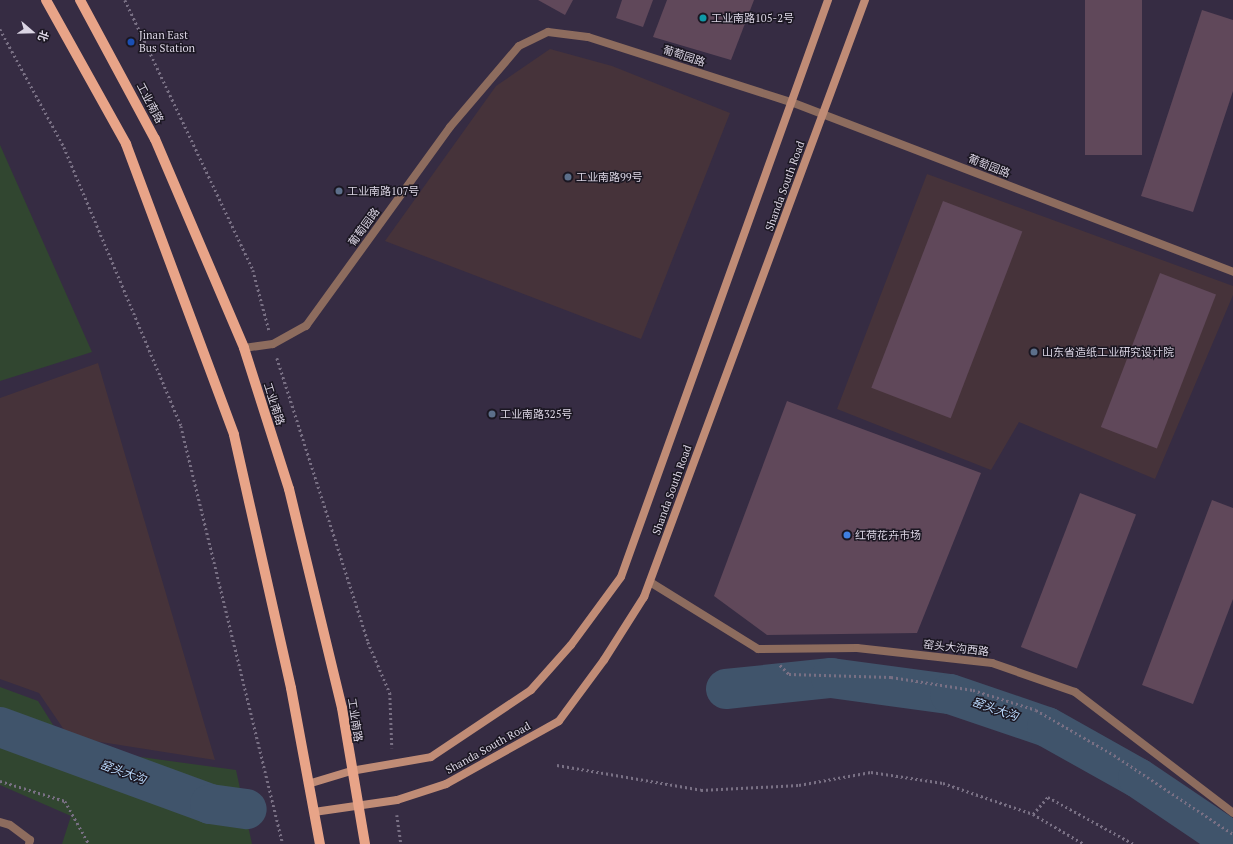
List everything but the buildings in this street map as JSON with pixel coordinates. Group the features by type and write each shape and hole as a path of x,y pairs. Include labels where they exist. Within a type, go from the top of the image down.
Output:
{"main road":[{"path":"46,0 126,144 234,436 291,688 320,844"},
{"name":"工业南路","path":"80,0 155,139 244,348 289,489 342,708 351,771 365,844"},
{"name":"Shanda South Road","path":"308,784 351,771 431,757 531,690 571,646 620,577 828,0"},
{"name":"Shanda South Road","path":"314,812 397,800 446,784 559,721 604,660 650,582 865,0"}],"street":[{"name":"葡萄园路","path":"244,348 273,344 306,326 450,127 519,46 548,32 595,39 822,115 1233,272"},
{"name":"窑头大沟西路","path":"650,582 758,649 857,648 992,663 1067,690 1233,813"},
{"path":"0,822 10,825 30,840 29,844"}],"path":[{"path":"125,0 253,270 273,344 368,642 390,693 392,763"},
{"path":"0,29 64,147 181,426 283,844"},
{"path":"768,649 788,674 890,677 973,690 1036,710 1114,755 1233,834"},
{"path":"557,765 701,790 799,785 870,772 943,782 1034,814 1084,844"},
{"path":"0,781 65,801 89,844"},
{"path":"1034,814 1048,797 1134,844"},
{"path":"397,800 401,844"}],"shaded area":[{"name":"工业南路99号","path":"550,49 612,66 730,113 641,339 385,241 496,86"},
{"name":"山东省造纸工业研究设计院","path":"927,174 1233,286 1233,295 1155,479 1019,422 991,470 837,409"},
{"path":"98,363 215,760 69,737 39,693 0,679 0,398"}],"green space":[{"path":"0,145 92,352 0,381"},
{"path":"0,687 38,701 67,747 236,770 252,844 62,844 71,816 0,785"}],"waterway":[{"name":"窑头大沟","path":"726,689 831,678 950,694 1047,727 1138,778 1233,842"},
{"name":"窑头大沟","path":"0,727 210,804 247,809"}],"place":[{"name":"工业南路105-2号","path":"703,18"},
{"name":"Jinan East Bus Station","path":"131,42"},
{"name":"工业南路99号","path":"568,177"},
{"name":"工业南路107号","path":"339,191"},
{"name":"山东省造纸工业研究设计院","path":"1034,352"},
{"name":"工业南路325号","path":"492,414"},
{"name":"红荷花卉市场","path":"847,535"}]}
